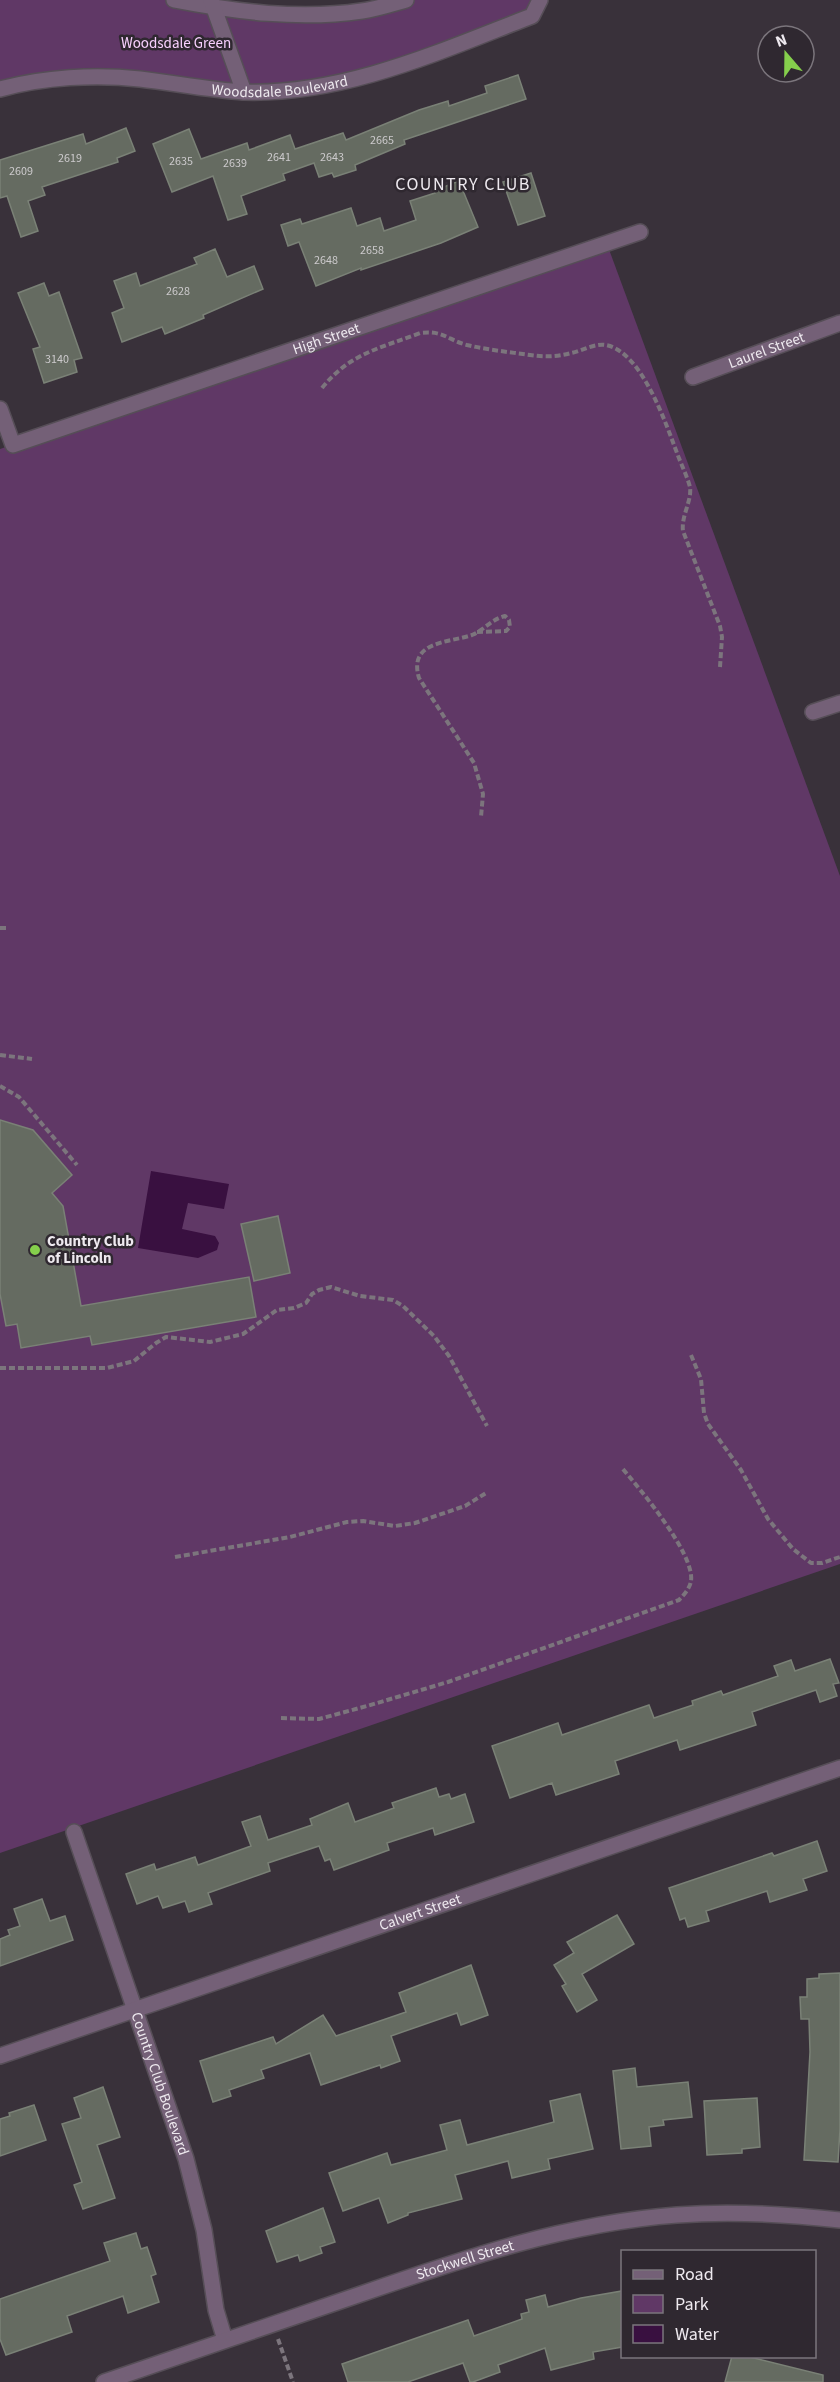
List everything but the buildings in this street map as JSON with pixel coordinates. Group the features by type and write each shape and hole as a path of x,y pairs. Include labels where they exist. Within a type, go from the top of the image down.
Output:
{"street":[{"path":"174,0 276,14 316,15 364,11 406,0"},
{"name":"Woodsdale Boulevard","path":"0,88 53,79 93,77 139,79 244,92 290,90 338,82 412,62 531,16 540,0"},
{"path":"212,4 244,92"},
{"name":"High Street","path":"0,409 13,445 640,232"},
{"name":"Laurel Street","path":"693,377 840,323"},
{"path":"813,712 840,703"},
{"name":"Calvert Street","path":"0,2056 840,1768"},
{"name":"Country Club Boulevard","path":"74,1832 186,2159 200,2207 216,2310 225,2340"},
{"name":"Stockwell Street","path":"104,2382 500,2247 599,2225 665,2216 712,2213 840,2220"}],"path":[{"path":"322,388 347,362 420,333 432,331 479,348 541,356 558,356 594,346 607,345 617,350 628,359 651,390 690,489 682,523 683,531 720,626 722,637 720,667"},
{"path":"477,632 496,618 504,616 509,620 510,627 506,631 477,632 425,649 419,656 416,667 419,678 474,763 483,794 481,817"},
{"path":"0,928 7,928"},
{"path":"0,1055 32,1059"},
{"path":"0,1086 19,1097 77,1165"},
{"path":"0,1368 123,1366 134,1362 166,1337 210,1342 243,1334 277,1310 294,1308 306,1303 312,1294 331,1287 360,1296 393,1300 403,1306 434,1336 449,1356 487,1426"},
{"path":"691,1355 701,1379 704,1413 708,1424 741,1470 768,1519 794,1549 811,1563 822,1563 840,1557"},
{"path":"281,1718 319,1719 368,1706 448,1682 679,1600 691,1584 691,1573 687,1561 663,1521 622,1468"},
{"path":"175,1557 290,1537 347,1522 363,1521 395,1526 415,1523 465,1506 486,1493"},
{"path":"273,2324 294,2382"}],"green space":[{"name":"Woodsdale Green","path":"0,0 174,0 276,14 406,0 540,0 532,16 412,62 290,90 139,79 0,89"},
{"name":"Country Club of Lincoln","path":"607,244 840,876 840,1564 0,1853 0,449"}],"water":[{"path":"151,1171 229,1184 224,1209 188,1203 182,1229 215,1236 219,1243 217,1250 198,1258 138,1248"}],"place":[{"name":"Country Club of Lincoln","path":"35,1250"}],"district":[{"name":"COUNTRY CLUB","path":"463,184"}]}
